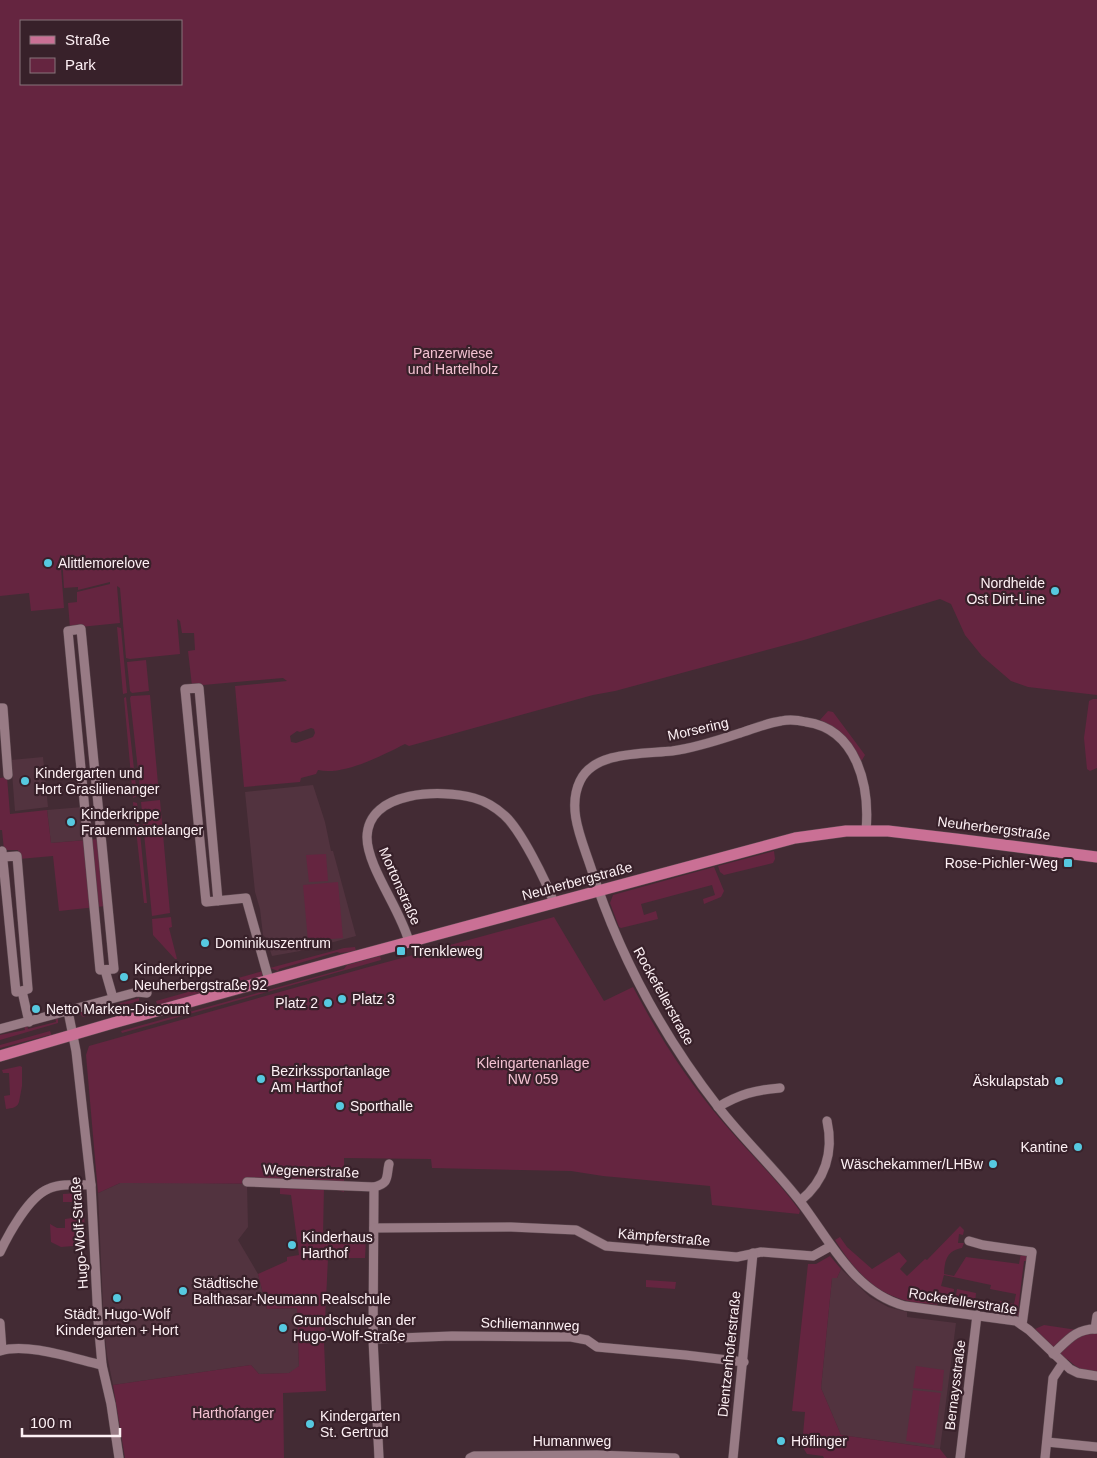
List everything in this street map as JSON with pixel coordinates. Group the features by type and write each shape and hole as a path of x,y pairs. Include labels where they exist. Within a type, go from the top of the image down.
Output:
{"main road":[{"name":"Neuherbergstraße","path":"0,1056 269,980 795,838 866,830 927,835 1097,857"}],"street":[{"path":"81,629 114,969 100,970 73,691 68,631 81,629"},
{"path":"218,901 199,688 185,689 206,902 218,901 246,898 269,980"},
{"path":"73,691 87,689"},
{"path":"0,708 3,708 8,775"},
{"name":"Morsering","path":"599,891 580,833 574,801 581,779 585,774 600,761 613,757 677,750 707,744 780,721 791,720 815,723 835,732 850,748 854,756 861,775 864,792 866,830"},
{"path":"83,794 97,792"},
{"path":"194,794 208,793"},
{"name":"Mortonstraße","path":"409,942 402,920 372,862 367,838 368,829 376,814 385,806 413,795 430,793 462,795 476,798 497,810 514,827 547,885 554,903"},
{"path":"3,854 17,856 27,974 28,989 16,992 3,854"},
{"path":"91,874 104,873"},
{"name":"Rockefellerstraße","path":"599,891 615,933 647,1000 670,1041 718,1107 800,1201 848,1269 884,1299 905,1306 1009,1319 1022,1325 1063,1364"},
{"path":"95,915 108,914"},
{"path":"105,970 113,998"},
{"path":"14,975 27,974"},
{"path":"22,991 29,1022"},
{"path":"0,1029 137,992 147,993"},
{"path":"68,1011 73,1035"},
{"name":"Hugo-Wolf-Straße","path":"73,1035 91,1185 102,1365 111,1404 119,1458"},
{"path":"718,1107 752,1091 780,1088"},
{"path":"800,1201 815,1186 826,1166 830,1147 827,1121"},
{"path":"379,1458 373,1339 374,1187 382,1185 386,1181 390,1164"},
{"name":"Wegenerstraße","path":"247,1182 374,1187"},
{"path":"0,1252 29,1205 42,1192 57,1186 91,1185"},
{"name":"Kämpferstraße","path":"374,1228 511,1227 576,1230 606,1246 737,1257 762,1252 813,1256 831,1246"},
{"path":"969,1240 982,1245 1032,1252 1022,1325"},
{"name":"Dientzenhoferstraße","path":"733,1458 754,1253"},
{"name":"Bernaysstraße","path":"960,1458 977,1316"},
{"path":"1053,1354 1079,1331 1096,1329 1097,1316"},
{"path":"0,1323 1,1350 17,1348 52,1353 102,1365"},
{"name":"Schliemannweg","path":"373,1339 452,1336 571,1338 586,1340 596,1347 744,1362"},
{"path":"1046,1458 1053,1378 1063,1364 1078,1373 1097,1376"},
{"path":"1047,1442 1097,1447"},
{"name":"Humannweg","path":"470,1458 474,1456 597,1455 675,1458"}],"shaded area":[{"path":"43,757 48,807 15,811 11,760"},
{"path":"313,785 356,936 300,951 272,956 266,938 263,935 260,909 255,892 245,792"},
{"path":"83,807 86,840 51,843 47,810"},
{"name":"Städtische Balthasar-Neumann Realschule","path":"120,1183 247,1184 248,1227 238,1240 258,1274 267,1309 297,1308 299,1366 295,1370 289,1373 259,1374 251,1365 113,1385 104,1328 98,1193"},
{"path":"841,1269 870,1297 888,1307 907,1312 907,1317 956,1323 940,1449 841,1435 821,1388 832,1278 837,1278"}],"green space":[{"name":"Panzerwiese und Hartelholz","path":"0,0 1097,0 1097,695 1028,687 1011,681 982,656 965,635 951,604 940,599 804,640 615,691 593,695 409,746 405,744 350,768 328,771 318,770 316,774 301,778 300,782 244,787 235,686 287,681 283,678 192,686 188,651 195,650 194,633 182,633 180,621 177,619 180,654 126,658 120,588 117,586 120,623 70,628 68,603 77,602 77,592 110,584 110,582 78,590 78,587 64,588 62,556 60,555 64,608 31,611 29,593 0,596","holes":["314,729 313,737 296,743 291,742 290,736 297,731"]},
{"path":"117,627 121,628 127,693 123,694"},
{"path":"146,660 149,691 132,693 130,691 127,662"},
{"path":"150,695 159,795 141,797 130,698 131,696"},
{"path":"126,697 137,796 133,798 124,698"},
{"path":"1097,699 1097,768 1090,771 1087,769 1084,738 1089,701"},
{"path":"828,711 833,712 865,755 862,760 860,761 853,747 844,736 820,720"},
{"path":"7,777 10,814 47,810 51,843 99,839 106,906 59,911 53,856 19,859 18,850 4,850 2,830 0,830 0,778"},
{"path":"160,800 170,913 152,916 141,802"},
{"path":"133,802 137,803 147,903 144,903"},
{"path":"774,851 775,859 773,863 724,875 720,872 718,866"},
{"path":"326,854 328,881 309,882 306,855"},
{"path":"714,867 724,891 721,897 704,904 703,899 715,895 712,885 641,904 644,915 656,911 658,919 619,927 610,903 613,895"},
{"path":"338,882 343,938 308,941 303,885"},
{"path":"171,917 172,927 169,928 177,959 153,935 152,919"},
{"path":"554,917 604,1001 633,987 663,1040 697,1090 782,1188 800,1211 799,1214 712,1205 710,1186 603,1176 571,1171 432,1168 431,1159 344,1158 344,1192 324,1186 323,1237 366,1238 365,1258 328,1258 324,1342 326,1391 283,1393 284,1458 125,1458 113,1385 251,1365 259,1374 289,1373 299,1366 297,1308 267,1309 258,1274 287,1261 287,1257 299,1255 291,1195 280,1194 280,1184 120,1183 98,1193 86,1055 89,1046"},
{"path":"355,947 356,951 337,952 279,969 278,971 270,968 344,948"},
{"path":"380,956 381,960 122,1033 121,1031 344,969 347,965"},
{"path":"263,971 262,976 258,979 254,978 169,1004 157,1004 156,1001"},
{"path":"139,998 139,1001 83,1017 79,1010 82,1010 84,1014 106,1007 108,1002 110,1006"},
{"path":"55,1017 58,1017 58,1023 0,1040 0,1035 25,1030 24,1026 27,1025 28,1029 56,1022"},
{"path":"50,1031 52,1036 49,1035 0,1048 0,1045"},
{"path":"22,1067 22,1086 19,1102 16,1107 6,1109 4,1096 10,1095 9,1073 3,1073 2,1070"},
{"path":"79,1193 83,1197 86,1245 61,1247 51,1242 50,1224 57,1228 65,1228 65,1219 72,1218 73,1202 63,1202 63,1194"},
{"path":"960,1226 964,1230 963,1235 959,1234 958,1243 964,1243 962,1248 953,1251 948,1256 944,1274 954,1276 966,1257 1019,1264 1021,1253 1028,1256 1029,1261 1024,1261 1018,1310 1022,1311 1019,1318 1017,1316 1018,1312 1009,1311 1008,1314 1004,1313 1003,1308 1000,1307 1000,1301 1014,1304 1016,1294 990,1289 991,1285 944,1275 941,1286 954,1289 953,1301 942,1300 937,1305 907,1301 888,1294 878,1289 854,1267 835,1240 840,1237 847,1247 872,1269 899,1252 907,1261 900,1269 907,1276 925,1259 927,1260"},
{"path":"830,1256 841,1269 837,1278 832,1278 821,1388 841,1435 940,1449 947,1458 824,1458 823,1456 807,1454 802,1446 805,1412 792,1411 808,1264 816,1264"},
{"path":"646,1280 676,1282 675,1289 646,1287"},
{"path":"957,1289 976,1293 975,1303 955,1301"},
{"path":"1044,1325 1097,1333 1097,1373 1080,1369 1066,1359 1035,1329"},
{"path":"916,1366 944,1370 942,1391 913,1388"},
{"path":"913,1390 941,1393 934,1445 906,1441"}],"place":[{"name":"Alittlemorelove","path":"48,563"},
{"name":"Nordheide Ost Dirt-Line","path":"1055,591"},
{"name":"Kindergarten und Hort Graslilienanger","path":"25,781"},
{"name":"Kinderkrippe Frauenmantelanger","path":"71,822"},
{"name":"Rose-Pichler-Weg","path":"1068,863"},
{"name":"Dominikuszentrum","path":"205,943"},
{"name":"Trenkleweg","path":"401,951"},
{"name":"Kinderkrippe Neuherbergstraße 92","path":"124,977"},
{"name":"Platz 3","path":"342,999"},
{"name":"Platz 2","path":"328,1003"},
{"name":"Netto Marken-Discount","path":"36,1009"},
{"name":"Bezirkssportanlage Am Harthof","path":"261,1079"},
{"name":"Äskulapstab","path":"1059,1081"},
{"name":"Sporthalle","path":"340,1106"},
{"name":"Kantine","path":"1078,1147"},
{"name":"Wäschekammer/LHBw","path":"993,1164"},
{"name":"Kinderhaus Harthof","path":"292,1245"},
{"name":"Städtische Balthasar-Neumann Realschule","path":"183,1291"},
{"name":"Städt. Hugo-Wolf Kindergarten + Hort","path":"117,1298"},
{"name":"Grundschule an der Hugo-Wolf-Straße","path":"283,1328"},
{"name":"Kindergarten St. Gertrud","path":"310,1424"},
{"name":"Höflinger","path":"781,1441"}],"park label":[{"name":"Kleingartenanlage NW 059","path":"533,1072"},
{"name":"Harthofanger","path":"233,1413"}]}
